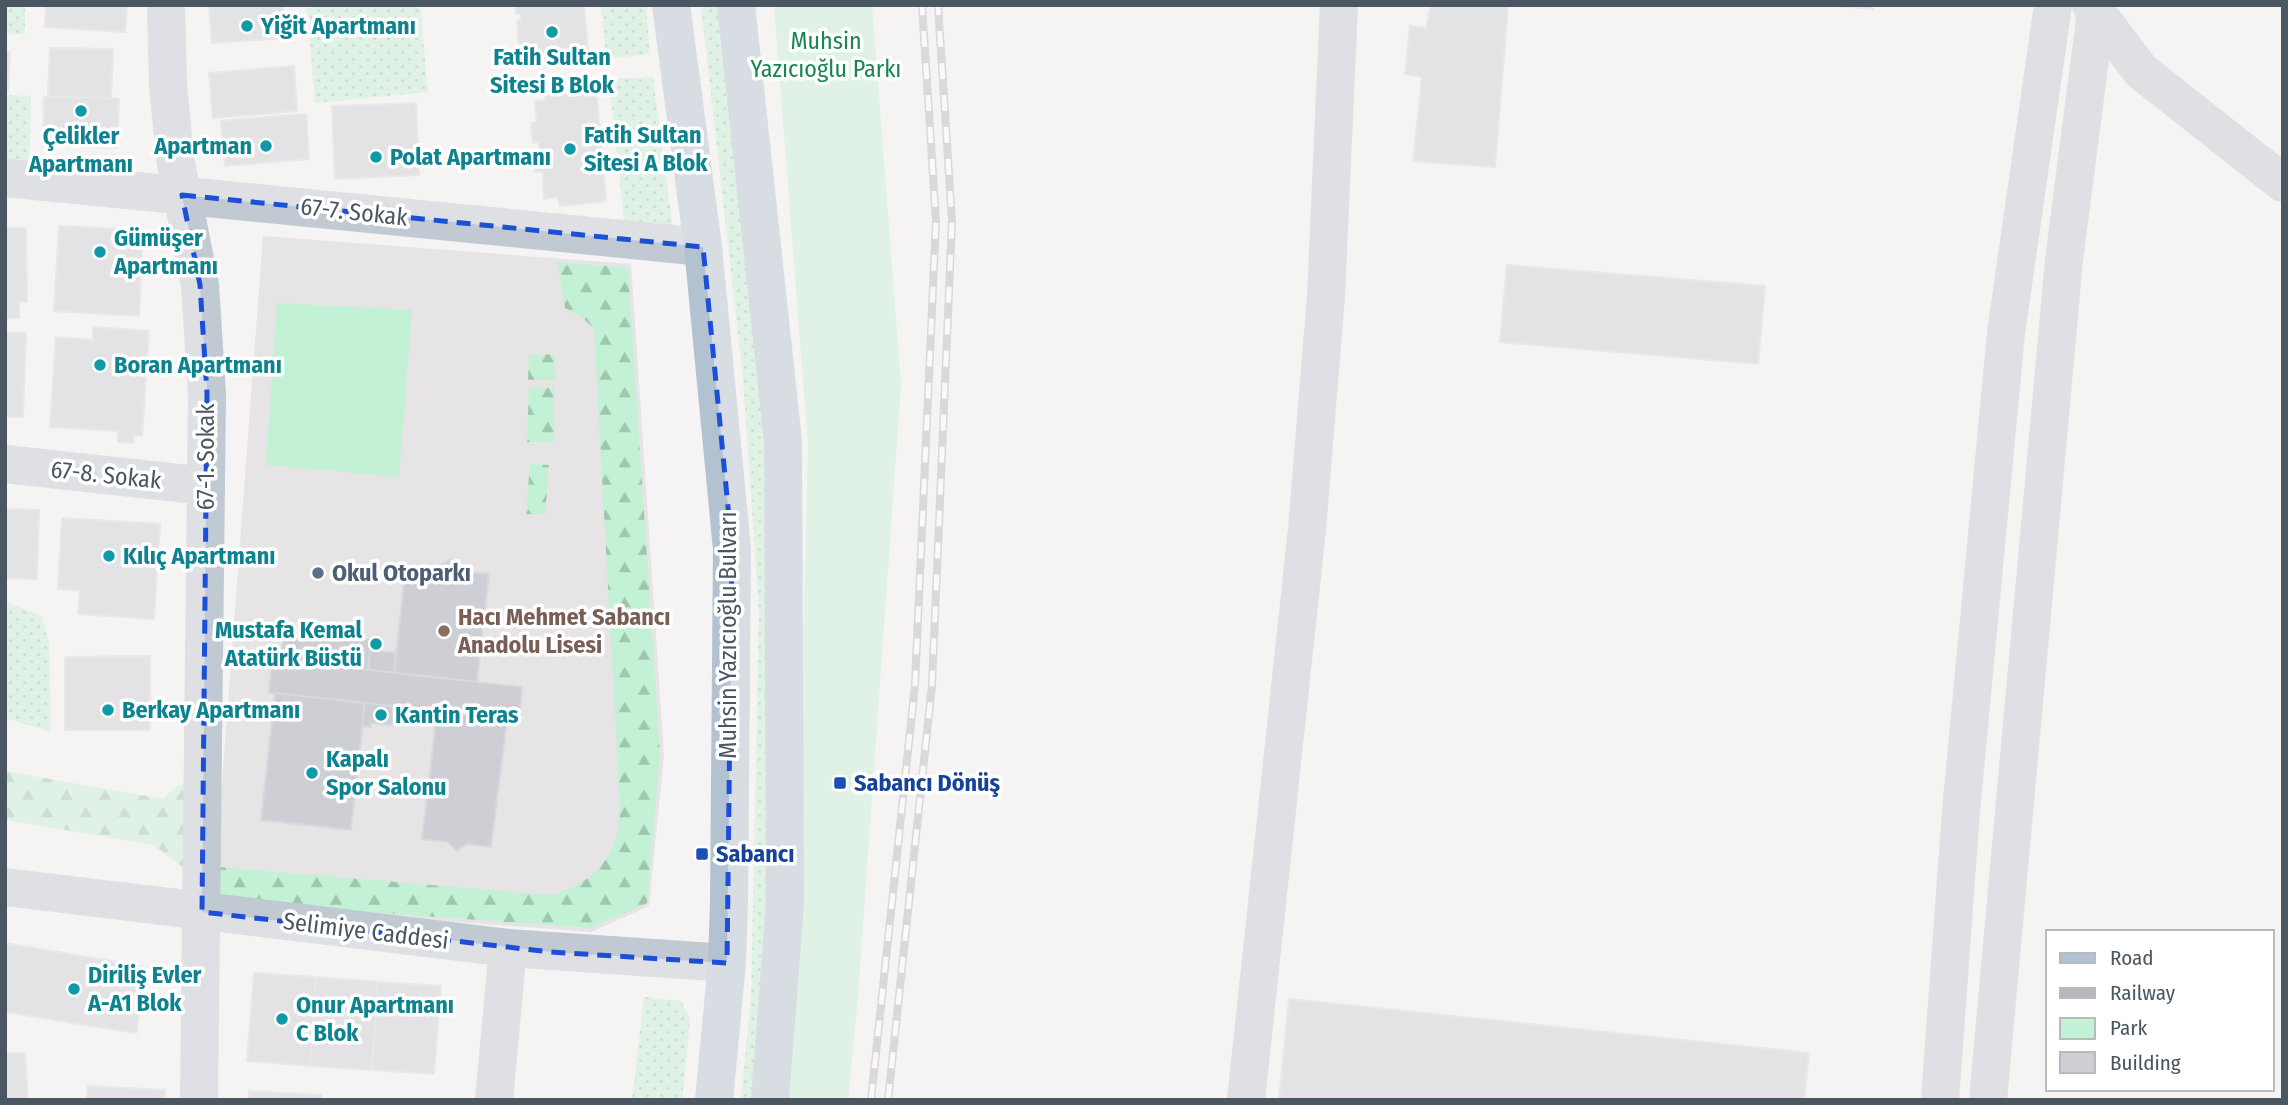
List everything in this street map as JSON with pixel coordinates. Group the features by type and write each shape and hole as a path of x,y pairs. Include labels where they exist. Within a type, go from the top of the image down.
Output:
{"main road":[{"name":"Muhsin Yazıcıoğlu Bulvarı","path":"671,5 703,247 732,549 727,963 714,1100"},
{"path":"736,5 783,441 785,904 770,1100"}],"street":[{"name":"67-1. Sokak","path":"166,5 168,85 183,195 200,285 207,393 200,1100"},
{"path":"1246,1100 1308,516 1326,296 1339,5"},
{"path":"1940,1100 1961,811 2006,333 2053,5"},
{"path":"2093,8 2141,71 2283,183"},
{"path":"1988,1100 2064,260 2093,8"},
{"name":"67-7. Sokak","path":"5,178 703,247"},
{"name":"67-8. Sokak","path":"5,464 206,486"},
{"name":"Selimiye Caddesi","path":"5,887 508,948 727,963"},
{"path":"494,1100 508,948"}],"highlighted area":[{"path":"182,195 703,247 732,549 727,963 551,952 202,912 207,393 200,285"}],"shaded area":[{"name":"Hacı Mehmet Sabancı Anadolu Lisesi","path":"263,236 631,264 664,755 649,906 591,932 213,904"}],"green space":[{"path":"5,5 25,5 25,34 5,34"},
{"path":"307,5 420,5 428,92 315,103"},
{"path":"601,5 646,5 650,54 606,59"},
{"path":"701,5 719,5 772,501 777,814 759,1100 741,1100 751,998 759,611 743,379"},
{"name":"Muhsin Yazıcıoğlu Parkı","path":"774,5 872,5 901,384 858,996 848,1100 786,1100 795,984 808,445"},
{"path":"653,77 673,230 625,228 609,79"},
{"path":"5,95 31,96 29,163 5,163"},
{"path":"557,262 628,268 660,754 647,903 591,928 216,901 219,867 549,895 565,891 591,876 609,853 619,825 620,808 594,329 582,317 565,308"},
{"path":"277,303 412,310 399,477 266,465"},
{"path":"555,354 555,380 528,380 529,355"},
{"path":"529,387 554,388 554,442 527,442"},
{"path":"530,464 549,465 545,515 526,514"},
{"path":"5,602 42,616 49,643 51,732 5,718"},
{"path":"5,771 163,799 176,787 196,779 190,873 154,845 5,820"},
{"path":"644,997 681,1001 690,1020 682,1100 632,1100"}],"building":[{"path":"46,5 127,5 125,32 45,27"},
{"name":"Yiğit Apartmanı","path":"209,5 282,5 285,38 212,43"},
{"name":"Fatih Sultan Sitesi B Blok","path":"515,5 584,5 589,64 542,68 542,60 528,61 527,44 519,45 517,20 521,20 520,14 516,14"},
{"path":"1431,5 1508,5 1495,167 1413,161 1422,77 1405,74 1410,26 1426,28"},
{"path":"1824,5 1873,5 1873,9"},
{"name":"Apartman","path":"50,48 113,49 111,98 48,96"},
{"path":"5,52 10,52 8,91 5,91"},
{"name":"Apartman","path":"294,66 297,111 213,118 209,73"},
{"name":"Fatih Sultan Sitesi A Blok","path":"596,88 606,201 560,206 558,197 544,199 543,172 535,172 534,151 539,151 539,142 533,143 531,123 537,122 535,101 545,100 544,92"},
{"name":"Çelikler Apartmanı","path":"44,97 119,99 117,148 43,145"},
{"name":"Polat Apartmanı","path":"416,103 419,175 335,179 332,106"},
{"name":"Apartman","path":"306,114 309,159 225,166 221,121"},
{"name":"Gümüşer Apartmanı","path":"59,226 143,230 139,316 54,311"},
{"path":"5,228 26,228 27,302 19,302 19,318 5,318"},
{"path":"1507,265 1765,286 1758,364 1500,342"},
{"name":"Boran Apartmanı","path":"93,327 149,331 142,436 134,435 134,443 118,442 118,431 50,427 56,337 93,340"},
{"path":"5,332 26,333 23,417 5,417"},
{"path":"5,509 39,510 37,579 5,578"},
{"name":"Kılıç Apartmanı","path":"62,518 160,524 154,619 78,614 80,590 58,589"},
{"path":"451,559 463,571 489,574 477,682 394,673 406,565 436,568"},
{"path":"284,630 372,640 368,670 281,659"},
{"path":"370,650 396,653 394,673 368,670"},
{"name":"Berkay Apartmanı","path":"150,656 150,730 65,730 65,657"},
{"path":"272,659 522,687 519,721 269,693"},
{"name":"Kapalı Spor Salonu","path":"275,693 365,703 351,830 261,820"},
{"name":"Kantin Teras","path":"365,703 400,707 398,726 371,723 371,727 362,726"},
{"path":"437,712 507,720 491,847 467,844 457,851 448,842 422,839"},
{"name":"Diriliş Evler A-A1 Blok","path":"5,943 147,967 136,1033 5,1012"},
{"name":"Onur Apartmanı C Blok","path":"254,973 316,977 310,1066 247,1061"},
{"path":"316,977 378,982 372,1070 310,1066"},
{"path":"378,982 441,986 434,1074 372,1070"},
{"path":"1289,999 1809,1053 1804,1100 1279,1100"},
{"path":"5,1053 25,1053 28,1100 5,1100"},
{"path":"88,1086 165,1090 164,1100 87,1100"},
{"path":"249,1091 321,1095 321,1100 249,1100"}],"railway":[{"path":"871,1100 915,685 936,221 922,5"},
{"path":"888,1100 932,685 952,221 938,5"}],"place":[{"name":"Yiğit Apartmanı","path":"247,26"},
{"name":"Fatih Sultan Sitesi B Blok","path":"552,32"},
{"name":"Çelikler Apartmanı","path":"81,111"},
{"name":"Apartman","path":"266,146"},
{"name":"Fatih Sultan Sitesi A Blok","path":"570,149"},
{"name":"Polat Apartmanı","path":"376,157"},
{"name":"Gümüşer Apartmanı","path":"100,252"},
{"name":"Boran Apartmanı","path":"100,365"},
{"name":"Kılıç Apartmanı","path":"109,556"},
{"name":"Okul Otoparkı","path":"318,573"},
{"name":"Hacı Mehmet Sabancı Anadolu Lisesi","path":"444,631"},
{"name":"Mustafa Kemal Atatürk Büstü","path":"376,644"},
{"name":"Berkay Apartmanı","path":"108,710"},
{"name":"Kantin Teras","path":"381,715"},
{"name":"Kapalı Spor Salonu","path":"312,773"},
{"name":"Sabancı Dönüş","path":"840,783"},
{"name":"Sabancı","path":"702,854"},
{"name":"Diriliş Evler A-A1 Blok","path":"74,989"},
{"name":"Onur Apartmanı C Blok","path":"282,1019"}]}
